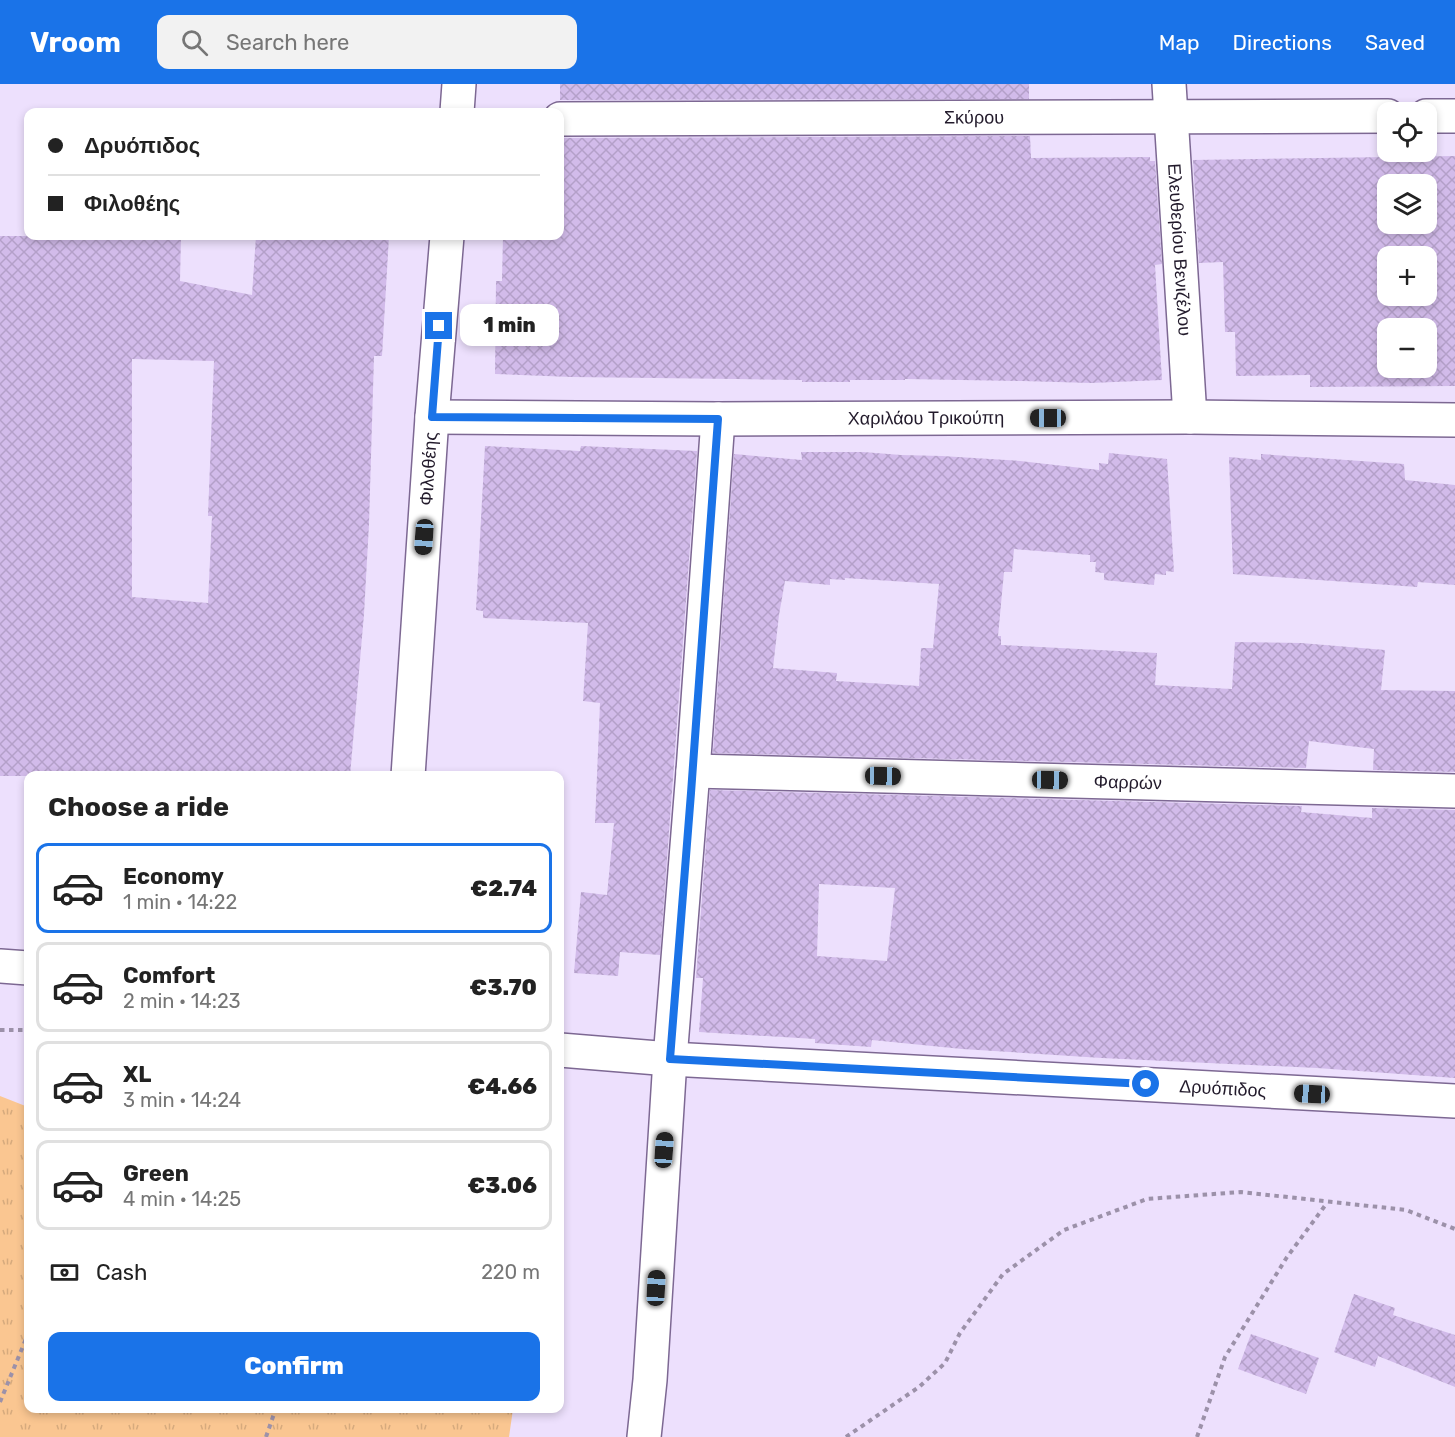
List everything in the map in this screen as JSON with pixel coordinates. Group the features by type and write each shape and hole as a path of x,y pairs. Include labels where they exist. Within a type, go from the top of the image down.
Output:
{"street":[{"path":"457,108 459,84"},
{"name":"Ελευθερίου Βενιζέλου","path":"1169,84 1190,417"},
{"name":"Σκύρου","path":"564,118 1377,116"},
{"path":"1437,116 1455,116"},
{"name":"Φιλοθέης","path":"408,771 432,417 447,240"},
{"name":"Χαριλάου Τρικούπη","path":"432,417 718,419 1190,417 1455,420"},
{"path":"644,1437 650,1380 670,1059 718,419"},
{"name":"Φαρρών","path":"693,771 1455,791"},
{"path":"0,966 24,968"},
{"name":"Δρυόπιδος","path":"564,1050 670,1059 1455,1101"}],"path":[{"path":"0,1030 24,1030"},
{"path":"846,1437 919,1387 945,1363 960,1333 1003,1274 1064,1230 1147,1199 1241,1192 1406,1210 1455,1229"},
{"path":"1197,1437 1225,1358 1287,1257 1328,1202"},
{"path":"0,1402 24,1344"},
{"path":"266,1437 274,1413"}],"green space":[{"path":"0,1096 24,1105 24,1413 512,1413 509,1437 0,1437"}],"building":[{"path":"560,84 1029,84 1029,99 560,100"},
{"path":"1030,136 1031,158 1150,157 1150,161 1155,161 1162,264 1155,265 1162,380 1091,383 905,379 802,382 802,380 495,374 496,281 502,281 503,240 564,240 564,138"},
{"path":"1437,156 1455,156 1455,386 1310,387 1310,375 1236,376 1235,332 1225,332 1223,262 1199,263 1193,160 1377,157 1377,162 1437,162"},
{"path":"0,236 24,236 24,240 181,240 180,281 252,295 256,240 389,240 382,356 374,356 364,614 350,771 24,771 24,776 0,776","holes":["132,359 214,361 208,516 212,516 208,603 132,597"]},
{"path":"485,446 580,451 581,446 697,451 660,955 620,952 618,976 574,973 581,892 607,895 614,823 595,823 600,703 583,701 588,623 483,618 483,611 476,610"},
{"path":"801,452 863,452 1020,461 1099,470 1099,463 1108,464 1109,453 1167,459 1174,572 1166,571 1166,575 1155,574 1154,585 1104,580 1104,573 1095,572 1096,562 1090,562 1090,555 1014,549 1012,572 1004,572 998,636 1001,636 1001,645 1157,653 1155,685 1232,689 1235,642 1301,643 1385,650 1381,690 1455,691 1455,772 1373,770 1374,749 1309,741 1306,768 713,753 734,454 802,460","holes":["845,578 939,584 933,648 921,648 919,686 836,681 837,673 773,668 785,581 830,585 830,579 845,580"]},
{"path":"1261,454 1404,464 1405,480 1455,485 1455,585 1418,582 1417,587 1233,574 1229,457 1261,460"},
{"path":"710,790 1302,806 1301,812 1372,818 1372,808 1455,810 1455,1078 1317,1068 962,1049 872,1040 871,1047 815,1043 815,1039 699,1032 703,978 696,978","holes":["819,884 895,888 887,961 817,956"]},
{"path":"1354,1294 1395,1308 1393,1315 1455,1335 1455,1387 1378,1356 1375,1367 1334,1352"},
{"path":"1251,1334 1319,1358 1306,1394 1238,1369"}],"route":[{"path":"439,326 432,417 718,419 670,1059 1146,1084"}]}
